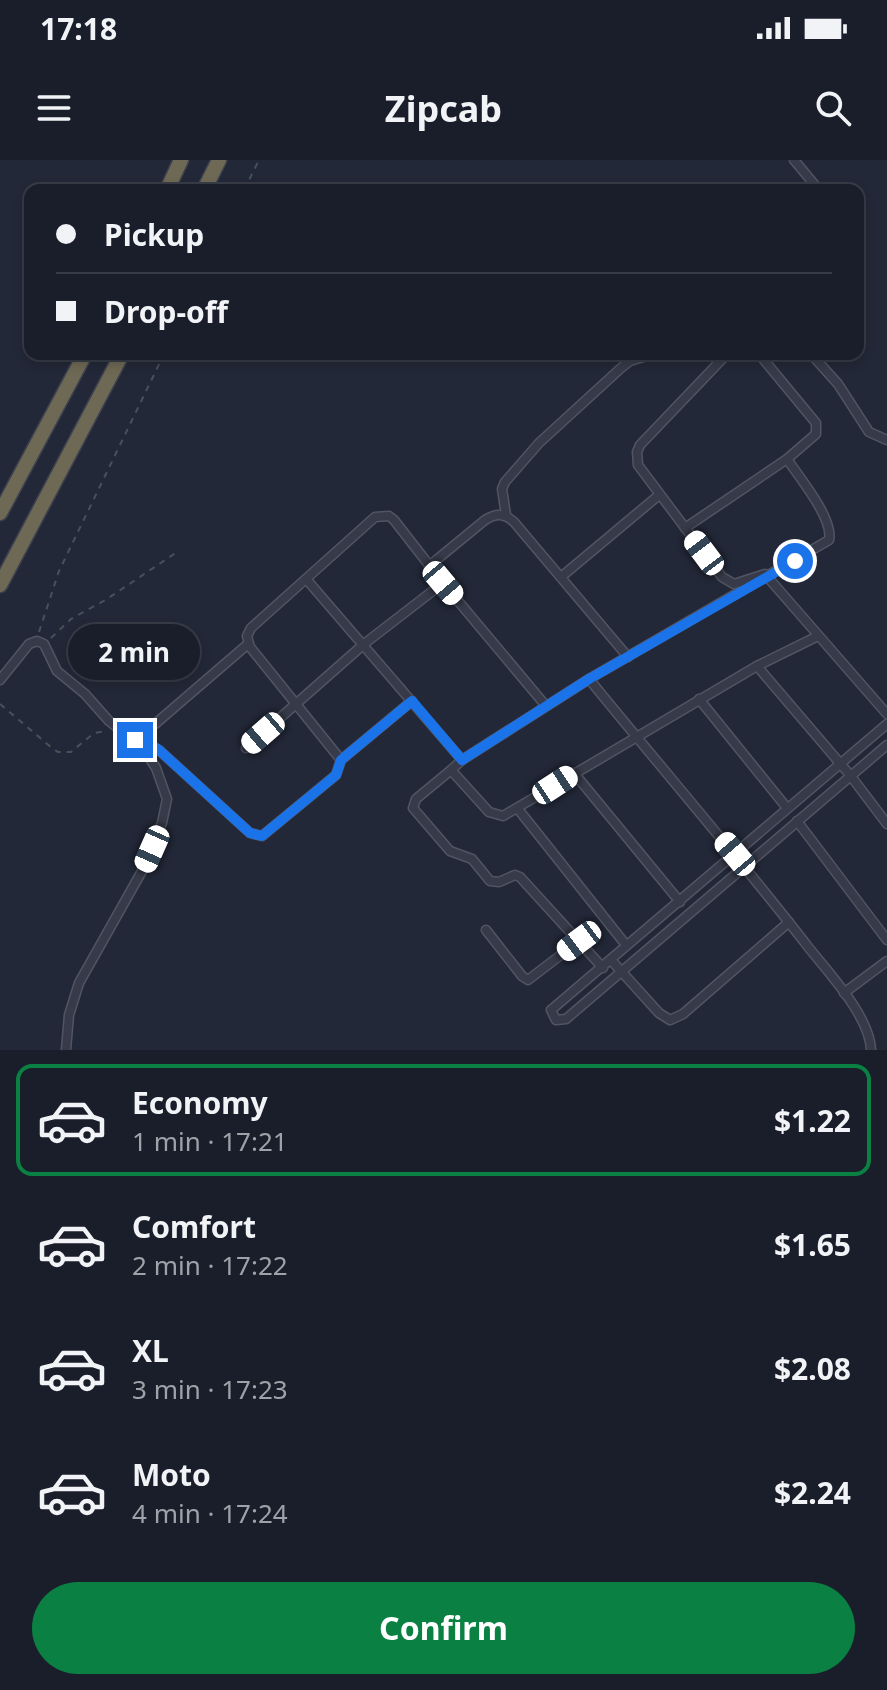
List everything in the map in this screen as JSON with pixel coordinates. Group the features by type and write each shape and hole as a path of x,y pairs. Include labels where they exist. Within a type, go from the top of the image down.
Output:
{"highway":[{"path":"170,184 181,160"},
{"path":"207,184 219,160"},
{"path":"0,513 82,360"},
{"path":"0,585 119,360"}],"street":[{"path":"794,160 814,184"},
{"path":"628,657 506,515 502,489 539,443 633,360"},
{"path":"721,360 646,438 637,452 638,465 729,582 742,583 760,574 768,576 887,714"},
{"path":"685,528 787,459 816,434 816,423 764,360"},
{"path":"816,360 838,384 869,432 887,440"},
{"path":"603,968 520,877 509,876 494,883 472,859 450,851 413,808 416,799 462,760 589,679 822,545 831,534 825,517 787,459"},
{"path":"561,577 659,495"},
{"path":"341,760 248,644 247,636 251,628 370,520 382,515 394,520 546,706"},
{"path":"429,566 490,517 506,515"},
{"path":"307,580 462,760"},
{"path":"246,748 364,644 443,583"},
{"path":"451,770 489,812 503,816 699,699 818,636"},
{"path":"0,680 29,644 40,643 57,671 85,694 109,721 135,740 156,768 167,799 162,823 132,892 90,959 79,983 69,1015 66,1050"},
{"path":"155,724 248,644"},
{"path":"757,666 840,762 887,824"},
{"path":"589,679 745,866 844,993 866,1028 871,1050"},
{"path":"699,699 787,808"},
{"path":"135,740 153,746 257,836 266,834 336,775 341,760 412,701"},
{"path":"887,724 626,945 551,1010 551,1014 560,1021 581,1006 887,745"},
{"path":"156,768 176,765"},
{"path":"574,773 680,902"},
{"path":"518,809 626,945"},
{"path":"797,821 887,940"},
{"path":"611,960 659,1013 670,1020 683,1014 789,922"},
{"path":"486,930 528,980 579,941"},
{"path":"844,993 887,961"},
{"path":"571,995 581,1006"}],"path":[{"path":"247,184 259,160"},
{"path":"40,643 59,571 161,360"},
{"path":"40,643 71,619 177,552"},
{"path":"0,704 58,752 71,752 99,731 113,732"}],"route":[{"path":"135,740 147,742 159,750 250,833 262,836 336,775 341,760 412,701 462,760 589,679 795,561"}]}
